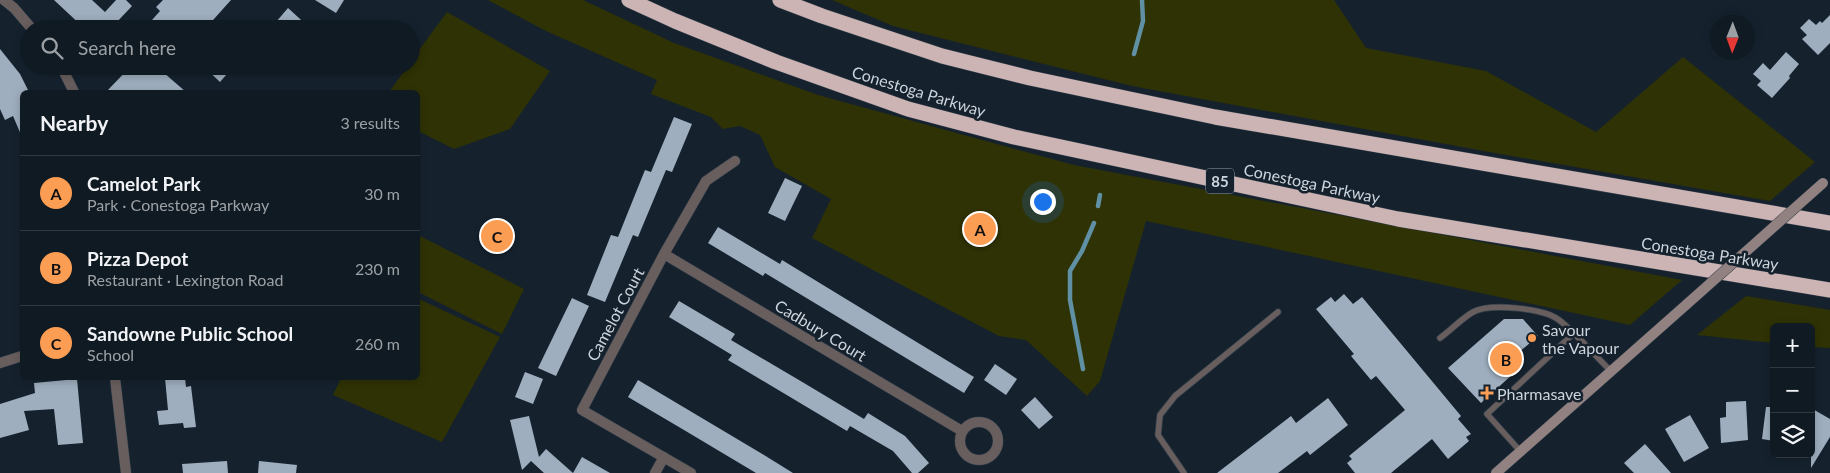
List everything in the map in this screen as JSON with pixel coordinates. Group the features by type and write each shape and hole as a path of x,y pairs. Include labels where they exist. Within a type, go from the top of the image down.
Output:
{"highway":[{"name":"Conestoga Parkway","path":"629,0 674,21 785,65 908,109 1014,137 1398,219 1830,290"},
{"path":"780,0 942,56 1040,80 1215,117 1830,223"}],"main road":[{"path":"1496,473 1826,180"}],"street":[{"path":"4,0 24,20"},
{"path":"66,75 73,90"},
{"name":"Camelot Court","path":"664,457 582,410 664,254 706,181 735,161"},
{"name":"Cadbury Court","path":"664,254 962,431"},
{"path":"0,363 20,357"},
{"path":"115,380 126,473"},
{"path":"655,473 664,457 691,473"}],"lane":[{"path":"1440,338 1473,312 1486,307 1514,308 1539,312 1558,318 1611,371"},
{"path":"1184,473 1158,435 1160,415 1175,396 1278,312"},
{"path":"1520,452 1487,414 1574,334"}],"green space":[{"path":"488,0 583,0 674,43 818,95 1074,165 1682,280 1630,325 1146,221 1100,381 1087,396 1026,340 999,336 812,238 831,199 775,167 760,135 740,126 723,129 711,117 651,94 657,80 546,31"},
{"path":"832,0 1334,0 1366,48 1486,71 1596,132 1683,57 1815,162 1770,201 1489,152 1132,86 893,26"},
{"path":"447,12 550,71 510,129 454,149 420,132 420,90 390,90 401,75 420,75 420,49"},
{"path":"420,236 524,289 502,334 420,293"},
{"path":"1746,296 1830,310 1830,348 1815,347 1815,323 1770,323 1770,343 1697,335"},
{"path":"420,299 500,337 442,442 333,395 340,380 420,380"}],"building":[{"path":"54,0 92,0 105,12 116,0 126,0 132,6 119,20 75,20"},
{"path":"163,0 231,0 213,20 152,20 160,11 156,7"},
{"path":"315,0 344,0 336,13"},
{"path":"288,8 301,20 278,20"},
{"path":"1830,15 1830,43 1818,55 1802,39 1807,35 1800,28 1809,19 1816,25 1820,21 1822,23"},
{"path":"0,49 20,74 28,90 20,90 20,132 13,116 5,120 0,109"},
{"path":"1786,52 1799,64 1789,76 1790,78 1772,98 1757,85 1761,81 1753,74 1763,63 1770,70"},
{"path":"122,75 166,75 184,90 108,90"},
{"path":"213,75 226,75 220,82"},
{"path":"674,117 692,124 672,172 666,170 638,237 633,235 605,302 587,295 611,235 618,237 645,170 651,172"},
{"path":"785,178 802,186 785,221 768,213"},
{"path":"718,227 780,264 782,260 974,377 964,393 765,273 763,276 708,243"},
{"path":"1344,294 1353,304 1362,297 1461,416 1458,419 1471,434 1466,437 1469,441 1448,459 1432,439 1391,473 1355,473 1347,463 1352,459 1349,456 1405,410 1376,376 1371,380 1351,356 1354,354 1316,309 1331,297 1335,302"},
{"path":"572,298 589,306 556,376 538,368"},
{"path":"679,301 735,334 731,340 864,419 868,413 905,436 929,463 918,473 912,473 893,451 850,426 847,431 728,360 732,355 669,317"},
{"path":"1504,319 1523,319 1538,336 1505,364 1514,373 1481,403 1448,368"},
{"path":"995,364 1017,379 1006,395 984,380"},
{"path":"525,372 543,379 533,404 515,397"},
{"path":"77,380 83,443 58,445 54,409 24,411 29,430 0,438 0,404 35,393 34,383"},
{"path":"165,380 185,380 186,387 191,386 196,427 184,428 183,423 159,425 157,411 168,410"},
{"path":"638,380 793,473 756,473 628,397"},
{"path":"1035,397 1053,417 1039,429 1021,410"},
{"path":"1328,398 1348,425 1310,455 1307,451 1278,473 1217,473 1291,416 1296,423"},
{"path":"1746,401 1748,440 1721,443 1720,418 1726,417 1726,402"},
{"path":"1766,407 1770,407 1770,440 1762,439"},
{"path":"1815,410 1830,419 1830,437 1811,468 1811,458 1815,458"},
{"path":"1690,415 1709,448 1684,462 1665,429"},
{"path":"529,416 539,457 546,449 573,473 544,473 531,461 522,470 510,420"},
{"path":"1645,444 1671,473 1634,473 1624,463"},
{"path":"582,457 610,473 573,473"},
{"path":"227,461 228,473 183,473 182,464"},
{"path":"259,461 297,465 296,473 258,473"}],"waterway":[{"path":"1134,54 1143,21 1142,0"},
{"path":"1098,206 1100,195"},
{"path":"1083,369 1070,300 1070,271 1082,251 1094,223"}],"place":[{"name":"Camelot Park","path":"980,229"},
{"name":"Sandowne Public School","path":"497,236"},
{"name":"Savour the Vapour","path":"1532,338"},
{"name":"Pizza Depot","path":"1506,359"},
{"name":"Pharmasave","path":"1487,393"}]}
